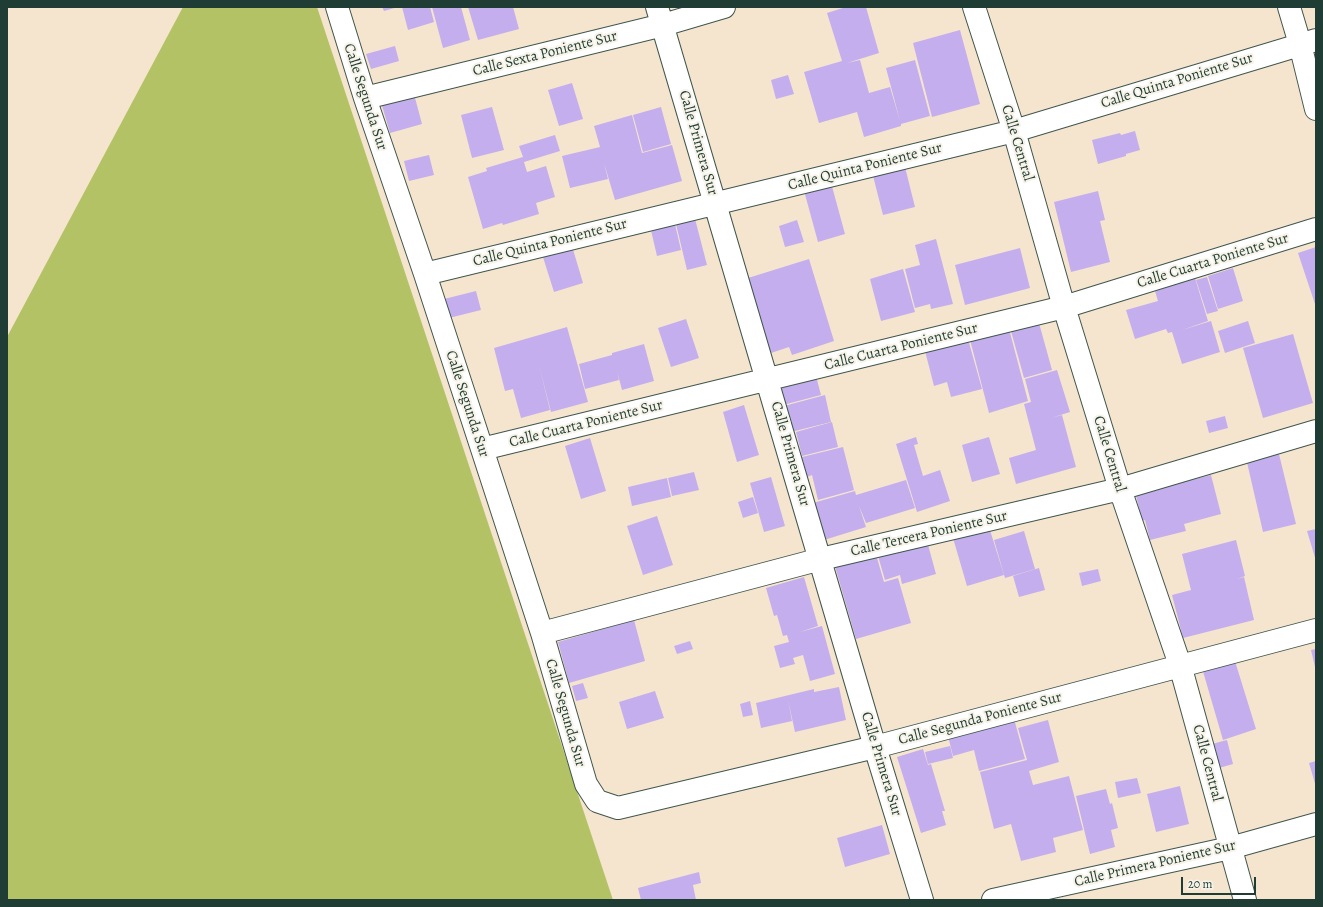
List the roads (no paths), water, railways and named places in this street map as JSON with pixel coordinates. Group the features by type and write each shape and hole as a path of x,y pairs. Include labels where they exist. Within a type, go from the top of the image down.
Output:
{"street":[{"name":"Calle Segunda Sur","path":"337,7 365,98 425,274 542,633 586,784 597,801"},
{"name":"Calle Sexta Poniente Sur","path":"365,98 660,16 724,7"},
{"name":"Calle Central","path":"974,7 1014,131 1064,307 1120,488 1180,665 1245,900"},
{"path":"1289,7 1308,42 1316,109"},
{"name":"Calle Primera Sur","path":"660,16 875,747 922,900"},
{"name":"Calle Quinta Poniente Sur","path":"425,274 1014,131 1308,42"},
{"name":"Calle Cuarta Poniente Sur","path":"482,449 1064,307 1316,229"},
{"name":"Calle Tercera Poniente Sur","path":"542,633 821,560 1120,488 1316,431"},
{"name":"Calle Segunda Poniente Sur","path":"597,801 618,808 875,747 1316,630"},
{"name":"Calle Primera Poniente Sur","path":"993,900 1230,848 1316,824"}]}
